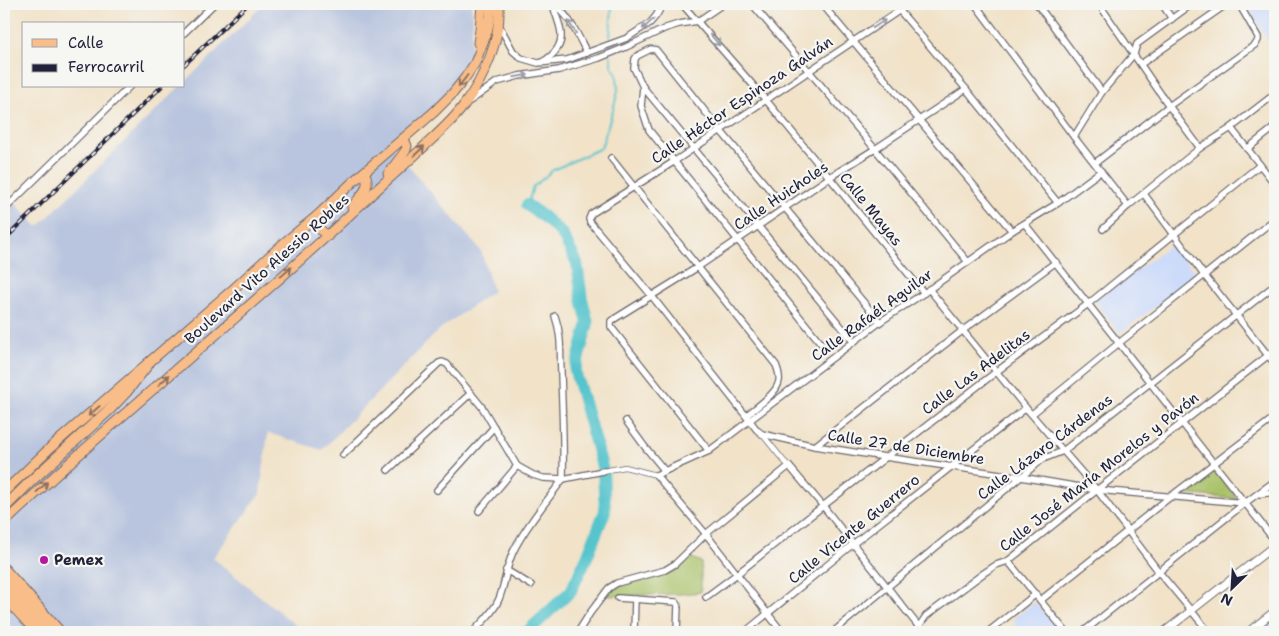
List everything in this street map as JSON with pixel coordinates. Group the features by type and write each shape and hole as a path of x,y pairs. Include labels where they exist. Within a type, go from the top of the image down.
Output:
{"highway":[{"path":"4,508 127,391 149,363"},
{"path":"4,569 60,632"},
{"path":"4,583 48,632"},
{"path":"4,596 37,632"},
{"path":"4,605 28,632"}],"main road":[{"path":"475,63 482,4"},
{"name":"Boulevard Vito Alessio Robles","path":"4,492 50,448 149,363 284,242 317,216 453,93 475,63 487,32 491,4"},
{"name":"Boulevard Vito Alessio Robles","path":"5,521 328,236 408,162 464,106 484,71 494,45 499,25 499,4"},
{"path":"499,25 506,4"},
{"path":"381,185 404,153 406,146 404,139"},
{"path":"337,227 367,186 367,178 364,172"},
{"path":"317,216 318,228 328,236"}],"street":[{"path":"185,32 214,4"},
{"path":"538,64 548,59 561,43 562,32 553,4"},
{"path":"553,4 560,8 587,53"},
{"path":"499,25 513,51 521,58 538,64 567,60 627,38 650,23 663,4"},
{"name":"Calle Mayas","path":"682,4 766,100 926,291 1097,490 1159,572 1209,632"},
{"path":"464,106 490,86 506,79 559,70 599,58 666,28 698,21 723,4"},
{"path":"752,4 968,262"},
{"path":"822,4 1012,231"},
{"path":"894,4 966,89 1058,203"},
{"name":"Calle Héctor Espinoza Galván","path":"651,295 590,222 592,214 909,4"},
{"path":"975,4 1128,206"},
{"path":"1037,4 1102,92"},
{"path":"1099,4 1200,148"},
{"path":"1162,4 1172,19"},
{"path":"1074,137 1102,92 1134,54 1140,41 1192,4"},
{"path":"1141,64 1227,4"},
{"path":"1095,163 1169,106 1256,44 1258,37 1239,4"},
{"path":"854,342 643,87 634,68 637,56 651,49 655,50 880,322"},
{"path":"643,87 641,106 649,130 824,347"},
{"path":"4,210 128,88"},
{"name":"Calle Huicholes","path":"709,451 611,326 612,319 698,267 830,177 966,89"},
{"path":"1103,228 1200,148 1231,128 1275,94"},
{"path":"1247,149 1275,127"},
{"path":"1231,128 1275,184"},
{"path":"611,158 776,365 779,380 774,392 748,418"},
{"name":"Calle Las Adelitas","path":"706,597 885,457 1088,304 1260,165"},
{"name":"Calle Rafaél Aguilar","path":"656,475 709,451 748,418 880,322 1012,231 1058,203 1101,171"},
{"path":"1144,194 1204,275 1275,364"},
{"path":"1032,414 1275,219"},
{"path":"1025,224 1275,543 1164,632"},
{"path":"815,446 962,331 1056,262"},
{"name":"Calle Lázaro Cárdenas","path":"832,632 1021,477 1043,460 1063,451 1275,285"},
{"path":"651,295 757,430 853,544 919,631"},
{"path":"473,632 498,602 506,570 515,548 563,478 561,340 555,316"},
{"name":"Calle José María Morelos y Pavón","path":"919,631 926,616 996,565 1008,561 1275,350"},
{"path":"343,455 442,362 446,364 482,407 517,466 532,475 543,478 563,478 626,467 656,475 706,534 782,632"},
{"path":"388,470 470,393"},
{"name":"Calle Vicente Guerrero","path":"745,632 1026,408"},
{"path":"1041,600 1170,497 1275,417"},
{"path":"626,420 665,471"},
{"path":"437,490 494,427"},
{"name":"Calle 27 de Diciembre","path":"762,434 815,446 1097,490 1244,504"},
{"path":"478,511 517,466"},
{"path":"578,632 609,588 617,583 666,570 675,564 706,534 789,466"},
{"path":"1082,632 1275,481"},
{"path":"1258,494 1275,492"},
{"path":"1008,561 1066,632"},
{"path":"506,570 531,584"},
{"path":"988,632 1036,594"},
{"path":"618,598 676,602 678,605 677,632"},
{"path":"634,632 636,599"},
{"path":"1248,632 1275,611"}],"shaded area":[{"path":"264,4 471,4 473,18 470,64 456,87 392,147 481,251 493,291 439,330 322,450 268,433 260,494 213,558 304,632 4,632 4,192 38,227 178,88 185,88 185,82"},
{"path":"1246,4 1275,4 1274,51"},
{"path":"1172,244 1197,275 1120,333 1095,301"},
{"path":"1035,602 1060,632 1005,632 1016,624 1013,619"},
{"path":"1275,618 1275,632 1257,632"}],"green space":[{"path":"1213,469 1238,499 1183,494"},
{"path":"690,557 701,562 701,592 608,596 610,589 678,570"}],"waterway":[{"path":"610,51 612,4"},
{"path":"527,205 533,187 553,170 601,148 618,91 617,74 611,65 611,56"},
{"path":"527,205 544,217 562,234 577,263 582,299 588,323 575,371 603,471 605,511 571,591 527,632"}],"railway":[{"path":"185,64 248,4"},
{"path":"4,240 160,88"}],"place":[{"name":"Pemex","path":"44,560"}]}
